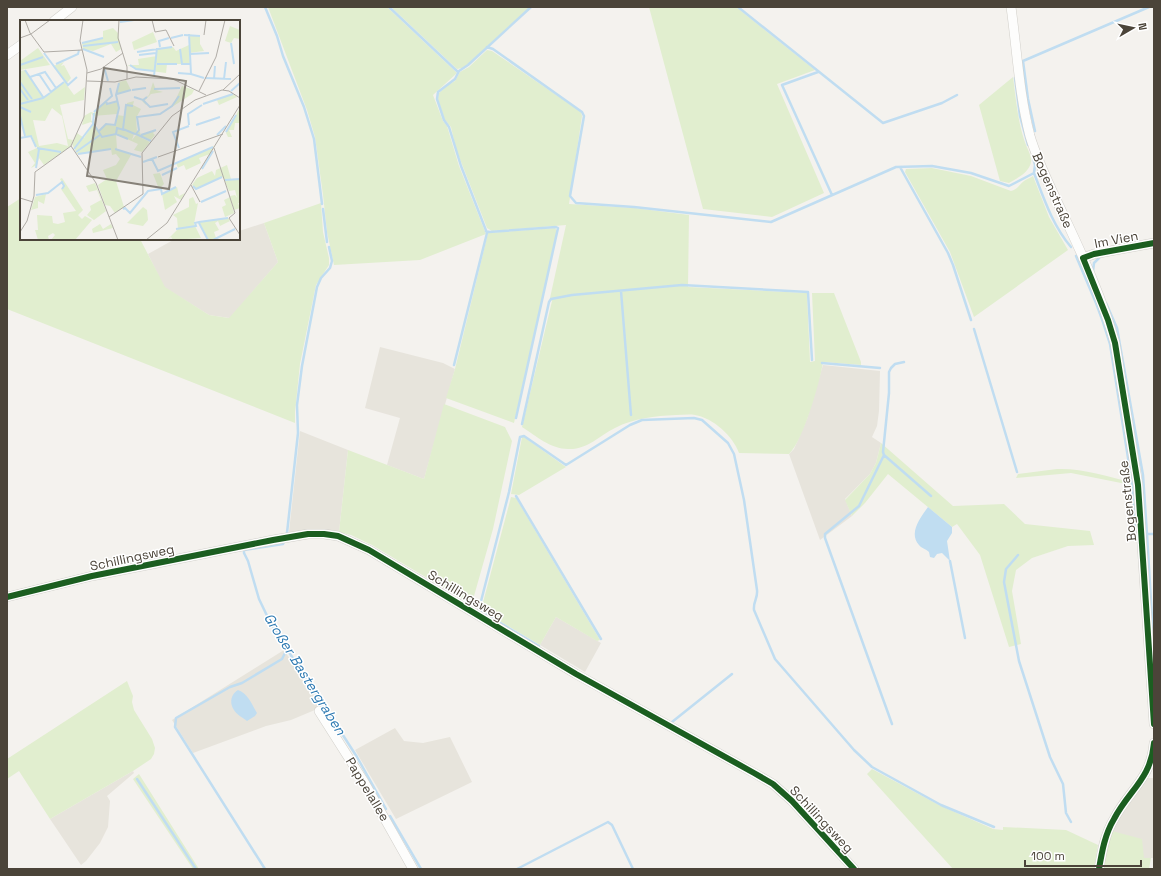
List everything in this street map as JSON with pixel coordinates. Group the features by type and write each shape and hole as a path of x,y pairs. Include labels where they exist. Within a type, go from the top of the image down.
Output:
{"street":[{"path":"55,20 72,7"},
{"name":"Bogenstraße","path":"1011,7 1023,100 1030,136 1041,167 1083,258 1108,320 1115,343 1138,485 1154,724"},
{"path":"7,55 20,46"},
{"name":"Im Vien","path":"1083,258 1094,254 1154,243"},
{"name":"Schillingsweg","path":"7,597 92,576 273,540 308,534 338,536 369,550 576,674 773,784 792,801 854,869"},
{"name":"Pappelallee","path":"318,711 364,782 413,869"},
{"path":"1099,869 1102,847 1114,817 1143,779 1153,754 1154,743"}],"shaded area":[{"path":"264,223 278,262 230,318 209,315 164,287 148,254 173,240 240,240 240,231"},
{"path":"380,347 443,363 455,369 424,479 387,465 400,418 365,408"},
{"path":"823,365 880,371 879,411 877,426 872,437 881,443 876,463 870,474 845,499 852,516 820,540 789,454 794,449 807,419"},
{"path":"300,431 348,450 339,532 289,532"},
{"path":"556,617 601,643 585,672 540,645"},
{"path":"284,650 322,707 291,720 266,726 193,753 172,720"},
{"path":"395,728 404,741 423,743 450,737 472,782 396,819 355,750"},
{"path":"133,771 134,773 107,796 110,801 108,827 100,843 81,865 50,819"},
{"path":"1147,778 1154,778 1154,858 1144,858 1112,831 1118,819"}],"green space":[{"path":"268,7 387,7 457,73 433,95 443,121 447,126 459,166 486,234 420,260 334,265 327,232 315,137 307,110"},
{"path":"391,7 530,7 468,64 457,69"},
{"path":"649,7 736,7 815,70 777,84 824,193 772,217 703,209"},
{"path":"487,50 492,51 581,112 582,116 569,204 635,208 689,215 688,287 807,293 810,362 815,361 812,293 834,293 861,365 823,362 815,396 805,424 800,437 789,454 739,453 732,440 722,429 709,420 693,415 652,417 630,422 609,431 587,445 575,449 556,447 538,438 522,427 552,301 550,298 566,225 492,231 487,228 456,149 451,127 445,120 438,99 439,93 455,81 460,72 469,67"},
{"path":"1013,77 1019,120 1031,160 1028,169 1009,183 1000,181 979,105"},
{"path":"932,168 971,176 1011,191 1017,188 1025,180 1033,176 1049,217 1068,250 974,317 950,252 905,172 906,169"},
{"path":"20,199 20,240 141,240 165,287 209,315 229,318 278,262 264,223 321,203 323,232 329,258 329,265 316,285 300,364 295,423 7,309 7,207"},
{"path":"555,228 557,231 514,423 446,398 455,369 488,233"},
{"path":"444,404 505,427 512,441 493,529 474,596 464,600 372,545 351,535 339,532 348,450 424,479"},
{"path":"522,437 566,467 519,495 511,494"},
{"path":"881,443 953,506 1004,504 1025,524 1090,531 1094,545 1068,546 1032,558 1016,570 1012,591 1021,644 1009,647 980,555 957,524 952,527 888,474 865,503 852,516 845,500 870,474 876,463"},
{"path":"1057,469 1094,473 1131,482 1131,485 1071,473 1016,478 1018,474"},
{"path":"511,497 516,498 600,640 597,641 556,617 540,645 481,610"},
{"path":"127,681 133,696 132,702 134,710 152,739 155,748 154,754 151,759 133,771 50,819 19,771 7,779 7,759"},
{"path":"872,769 939,805 993,829 1003,830 1003,827 1066,830 1098,845 1094,869 953,869 867,774"},
{"path":"139,774 199,869 193,869 133,779"},
{"path":"1112,831 1142,839 1144,858 1151,858 1149,869 1103,869"}],"water":[{"path":"928,507 952,527 952,533 947,541 950,561 942,553 937,554 934,558 930,557 929,552 920,546 916,540 915,530 922,515"},
{"path":"238,690 247,696 257,713 247,721 236,713 232,707 232,696"}],"waterway":[{"name":"Großer Bastergraben","path":"265,7 304,107 314,139 322,204"},
{"path":"389,7 458,72"},
{"path":"454,365 487,233 461,166 449,127 444,120 437,99 438,92 455,79 459,71 468,65 531,7"},
{"path":"738,7 883,123 942,103 957,95"},
{"path":"1035,131 1028,99 1023,61 1149,7"},
{"path":"487,47 493,49 582,112 584,116 570,196 576,203 634,207 771,222 896,167 932,166 971,173 1009,186 1034,173 1054,221 1071,247"},
{"path":"818,72 782,85 832,195"},
{"path":"1015,78 1020,116 1028,145"},
{"path":"1033,158 1035,165 1034,173"},
{"path":"900,167 948,253 971,320"},
{"name":"Großer Bastergraben","path":"323,209 327,242"},
{"path":"486,231 558,228 516,418"},
{"name":"Großer Bastergraben","path":"287,533 298,433 297,405 302,366 317,287 321,278 330,268 332,261 329,247"},
{"path":"1076,256 1096,303 1110,344 1132,483 1136,530"},
{"path":"1093,271 1094,263 1100,257"},
{"path":"522,424 549,302 551,299 572,295 682,285 808,292 812,360"},
{"path":"621,291 631,415"},
{"path":"1106,303 1117,328 1143,475 1154,651"},
{"path":"974,329 1017,472"},
{"path":"904,362 895,364 889,372 889,393 883,452 884,455 931,496"},
{"path":"822,363 880,368"},
{"path":"539,646 479,609 509,492 520,437 524,436 566,465 630,425 642,420 694,418 702,420 728,443 734,454 744,500 757,590 754,610 775,659 854,750 872,767 941,805 994,827"},
{"path":"884,455 859,506 825,534 825,538 892,724"},
{"path":"516,496 601,639"},
{"path":"1147,534 1154,534"},
{"name":"Großer Bastergraben","path":"284,542 283,544 244,550 259,599 271,624 319,699 322,707 330,715 357,757 386,809"},
{"path":"1018,555 1006,569 1004,582 1019,661 1050,757 1063,784 1066,813 1071,822"},
{"path":"950,561 965,638"},
{"path":"265,869 175,727 176,718 230,687 242,683 282,659 287,649"},
{"path":"672,722 732,674"},
{"path":"137,779 196,869"},
{"name":"Großer Bastergraben","path":"390,816 421,869"},
{"path":"517,869 608,822 612,825 633,869"}],"cycle path":[{"path":"1154,243 1094,254 1083,258 1108,320 1115,343 1138,485 1154,724"},
{"path":"7,597 92,576 273,540 308,534 338,536 369,550 576,674 773,784 792,801 854,869"},
{"path":"1099,869 1108,831 1120,809 1149,766 1154,743"}]}
